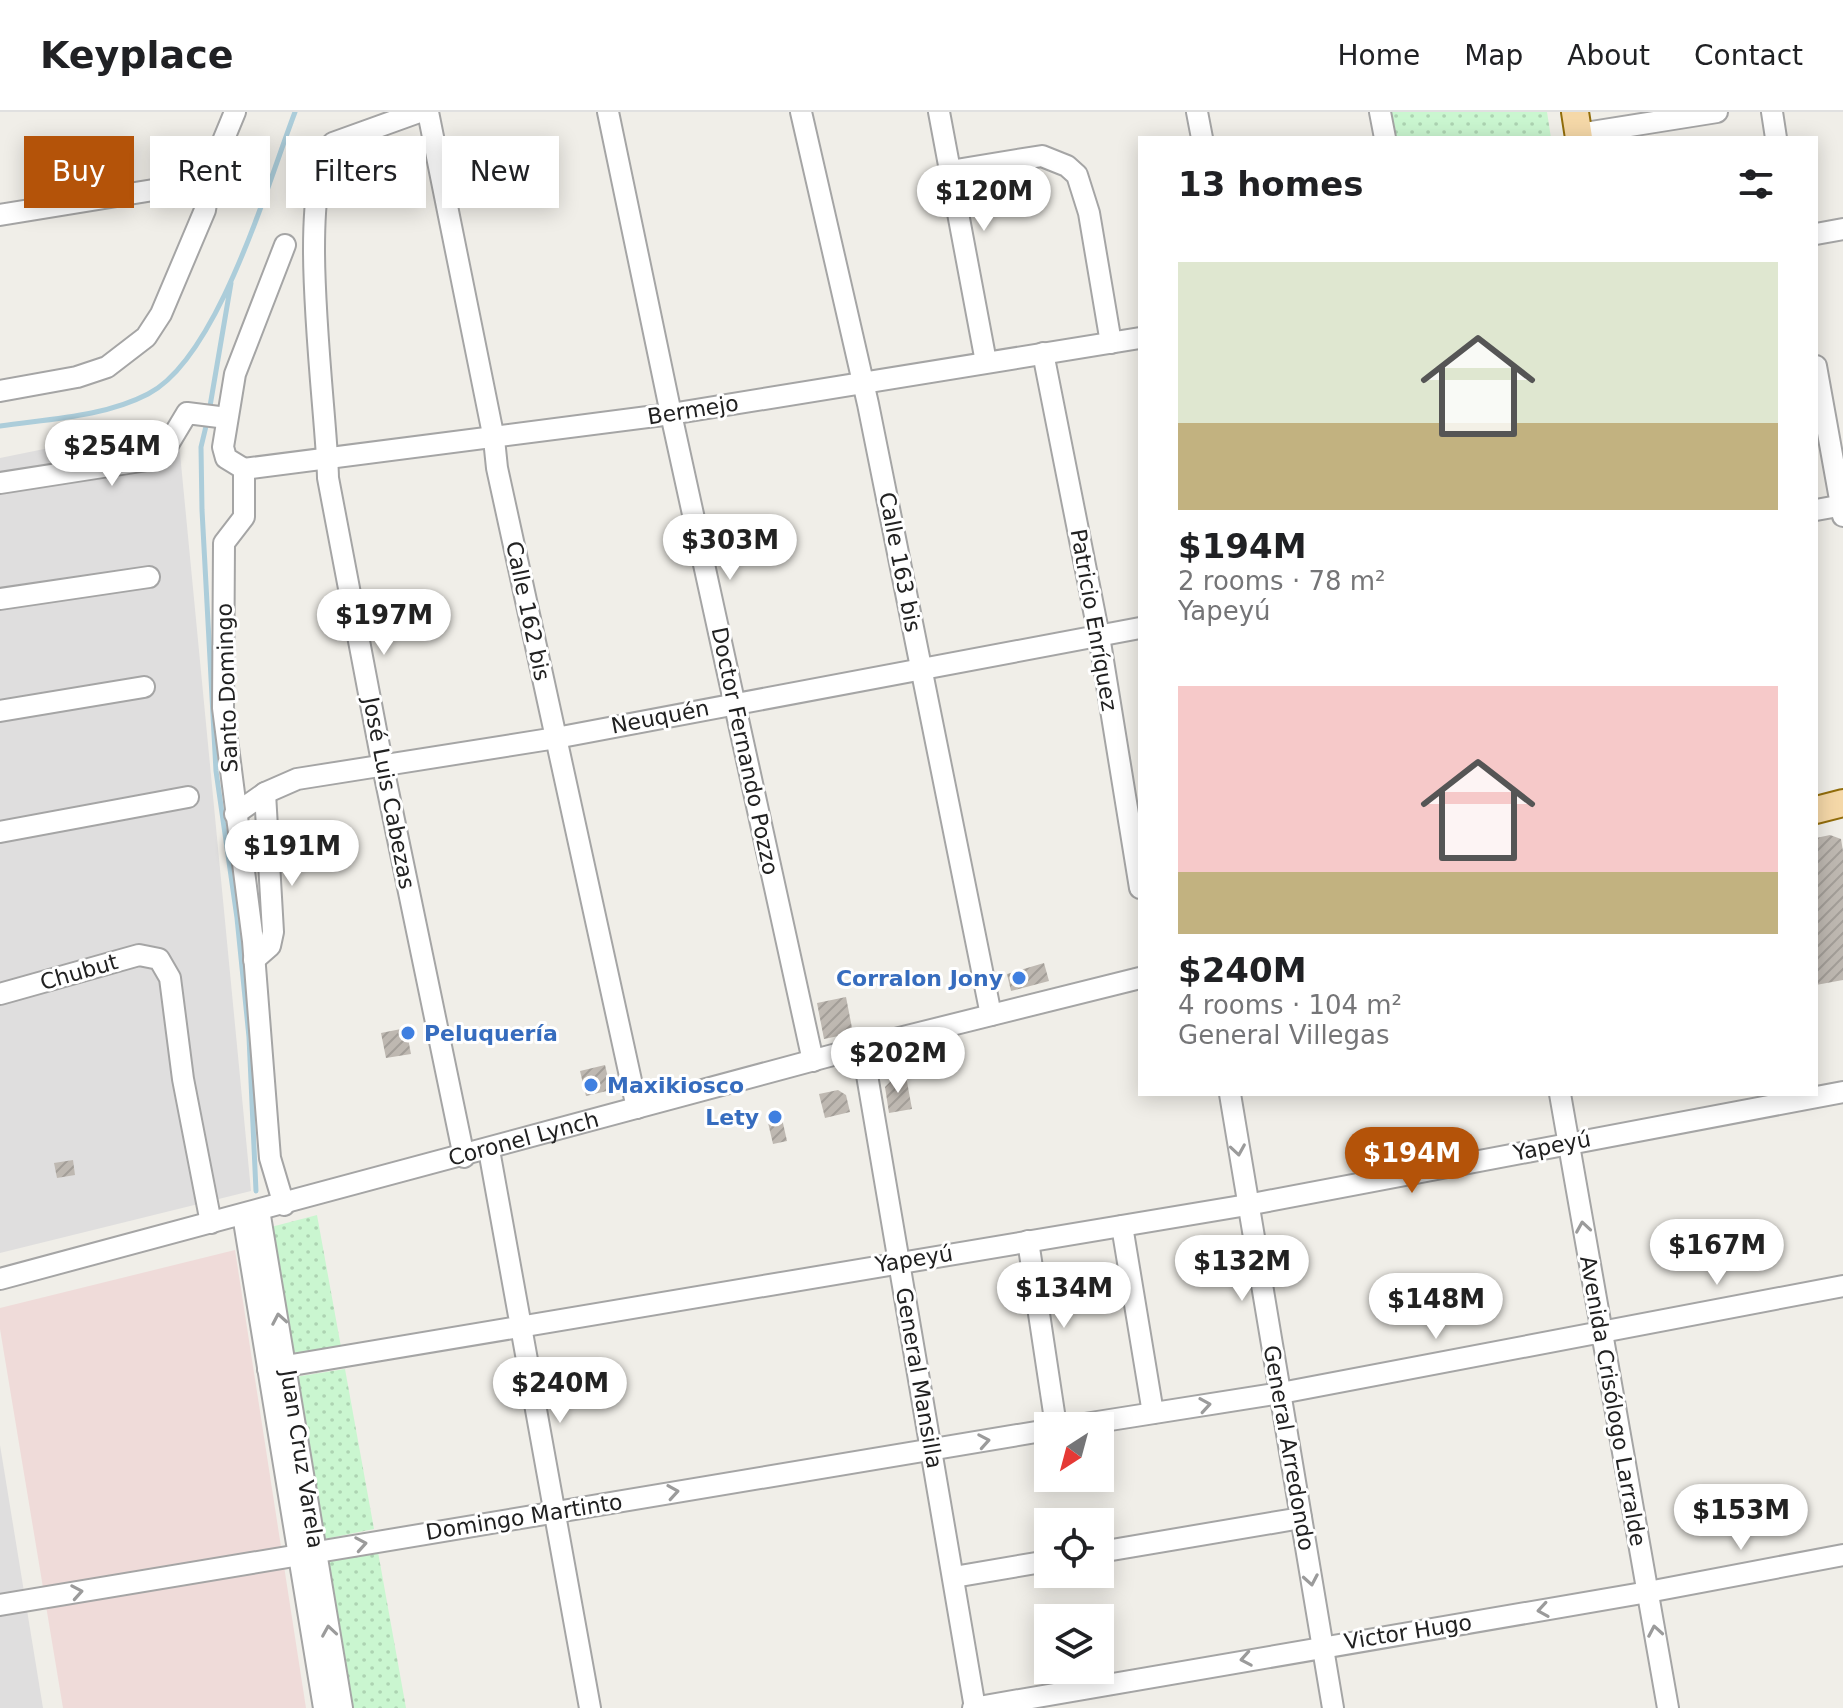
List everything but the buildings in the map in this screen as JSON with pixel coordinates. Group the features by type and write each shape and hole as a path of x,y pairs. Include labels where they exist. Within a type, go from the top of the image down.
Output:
{"main road":[{"path":"1558,112 1574,130"},
{"path":"1818,809 1843,803"}],"street":[{"path":"226,136 235,112"},
{"name":"José Luis Cabezas","path":"419,112 333,143 323,154 313,271 328,461 383,767 464,1157"},
{"name":"Calle 162 bis","path":"428,112 494,439 497,468 637,1108"},
{"name":"Doctor Fernando Pozzo","path":"608,112 813,1061"},
{"name":"Calle 163 bis","path":"801,112 922,671 991,1015"},
{"path":"939,112 986,362"},
{"path":"1197,112 1202,136"},
{"path":"1380,112 1385,136"},
{"path":"1574,130 1717,112"},
{"path":"1772,112 1776,136"},
{"path":"950,171 1042,156 1067,166 1077,175 1087,202 1111,343"},
{"path":"0,215 150,191"},
{"path":"0,391 77,377 107,367 146,337 161,314 205,208"},
{"path":"1818,234 1843,229"},
{"path":"244,469 226,458 223,418 235,374 285,245"},
{"name":"Bermejo","path":"244,469 328,461 671,414 1138,338"},
{"name":"Patricio Enríquez","path":"1043,353 1099,636 1138,876"},
{"path":"1818,377 1842,509 1818,510"},
{"path":"0,483 160,458 180,419 187,413 223,418"},
{"name":"Santo Domingo","path":"244,469 244,517 224,543 223,708 254,960 270,1158 284,1205"},
{"path":"0,599 149,577"},
{"name":"Neuquén","path":"235,814 265,793 297,779 556,738 734,702 922,671 1138,628"},
{"path":"0,711 144,687"},
{"path":"254,960 270,946 273,932 265,793"},
{"path":"0,832 188,797"},
{"name":"Chubut","path":"0,994 139,955 159,959 170,978 183,1079 211,1223"},
{"name":"Coronel Lynch","path":"0,1279 464,1157 859,1048 1138,978"},
{"name":"General Mansilla","path":"859,1048 899,1261 974,1708"},
{"name":"Yapeyú","path":"278,1368 899,1261 1247,1205 1843,1092"},
{"name":"General Arredondo","path":"1230,1096 1333,1708"},
{"name":"Avenida Crisólogo Larralde","path":"1560,1096 1599,1332 1668,1708"},
{"path":"489,1150 590,1708"},
{"name":"Juan Cruz Varela","path":"251,1213 308,1553 342,1708"},
{"path":"1122,1226 1153,1413"},
{"path":"1028,1241 1054,1412"},
{"path":"1114,1419 1281,1393 1843,1286"},
{"name":"Domingo Martinto","path":"0,1605 1034,1432"},
{"path":"1114,1550 1301,1518"},
{"path":"308,1553 324,1708"},
{"name":"Victor Hugo","path":"974,1708 1322,1645 1648,1592 1843,1555"},
{"path":"954,1577 1034,1563"}],"shaded area":[{"path":"177,422 251,1191 0,1253 0,458"},
{"path":"235,1250 306,1708 63,1708 0,1329 0,1308"},
{"path":"0,1445 43,1708 0,1708"}],"green space":[{"path":"1391,112 1547,112 1551,136 1395,136"},
{"path":"317,1215 341,1347 291,1353 271,1227"},
{"path":"345,1369 374,1529 320,1540 295,1377"},
{"path":"378,1552 406,1708 349,1708 325,1560"}],"waterway":[{"path":"0,426 113,408 148,394 173,375 197,345 218,308 255,224 295,112"},
{"path":"209,412 231,283"},
{"path":"207,422 201,447 202,510 216,771 237,918 249,1037 256,1191"}],"place":[{"name":"Corralon Jony","path":"1019,978"},
{"name":"Peluquería","path":"408,1033"},
{"name":"Maxikiosco","path":"591,1085"},
{"name":"Lety","path":"775,1117"}]}
